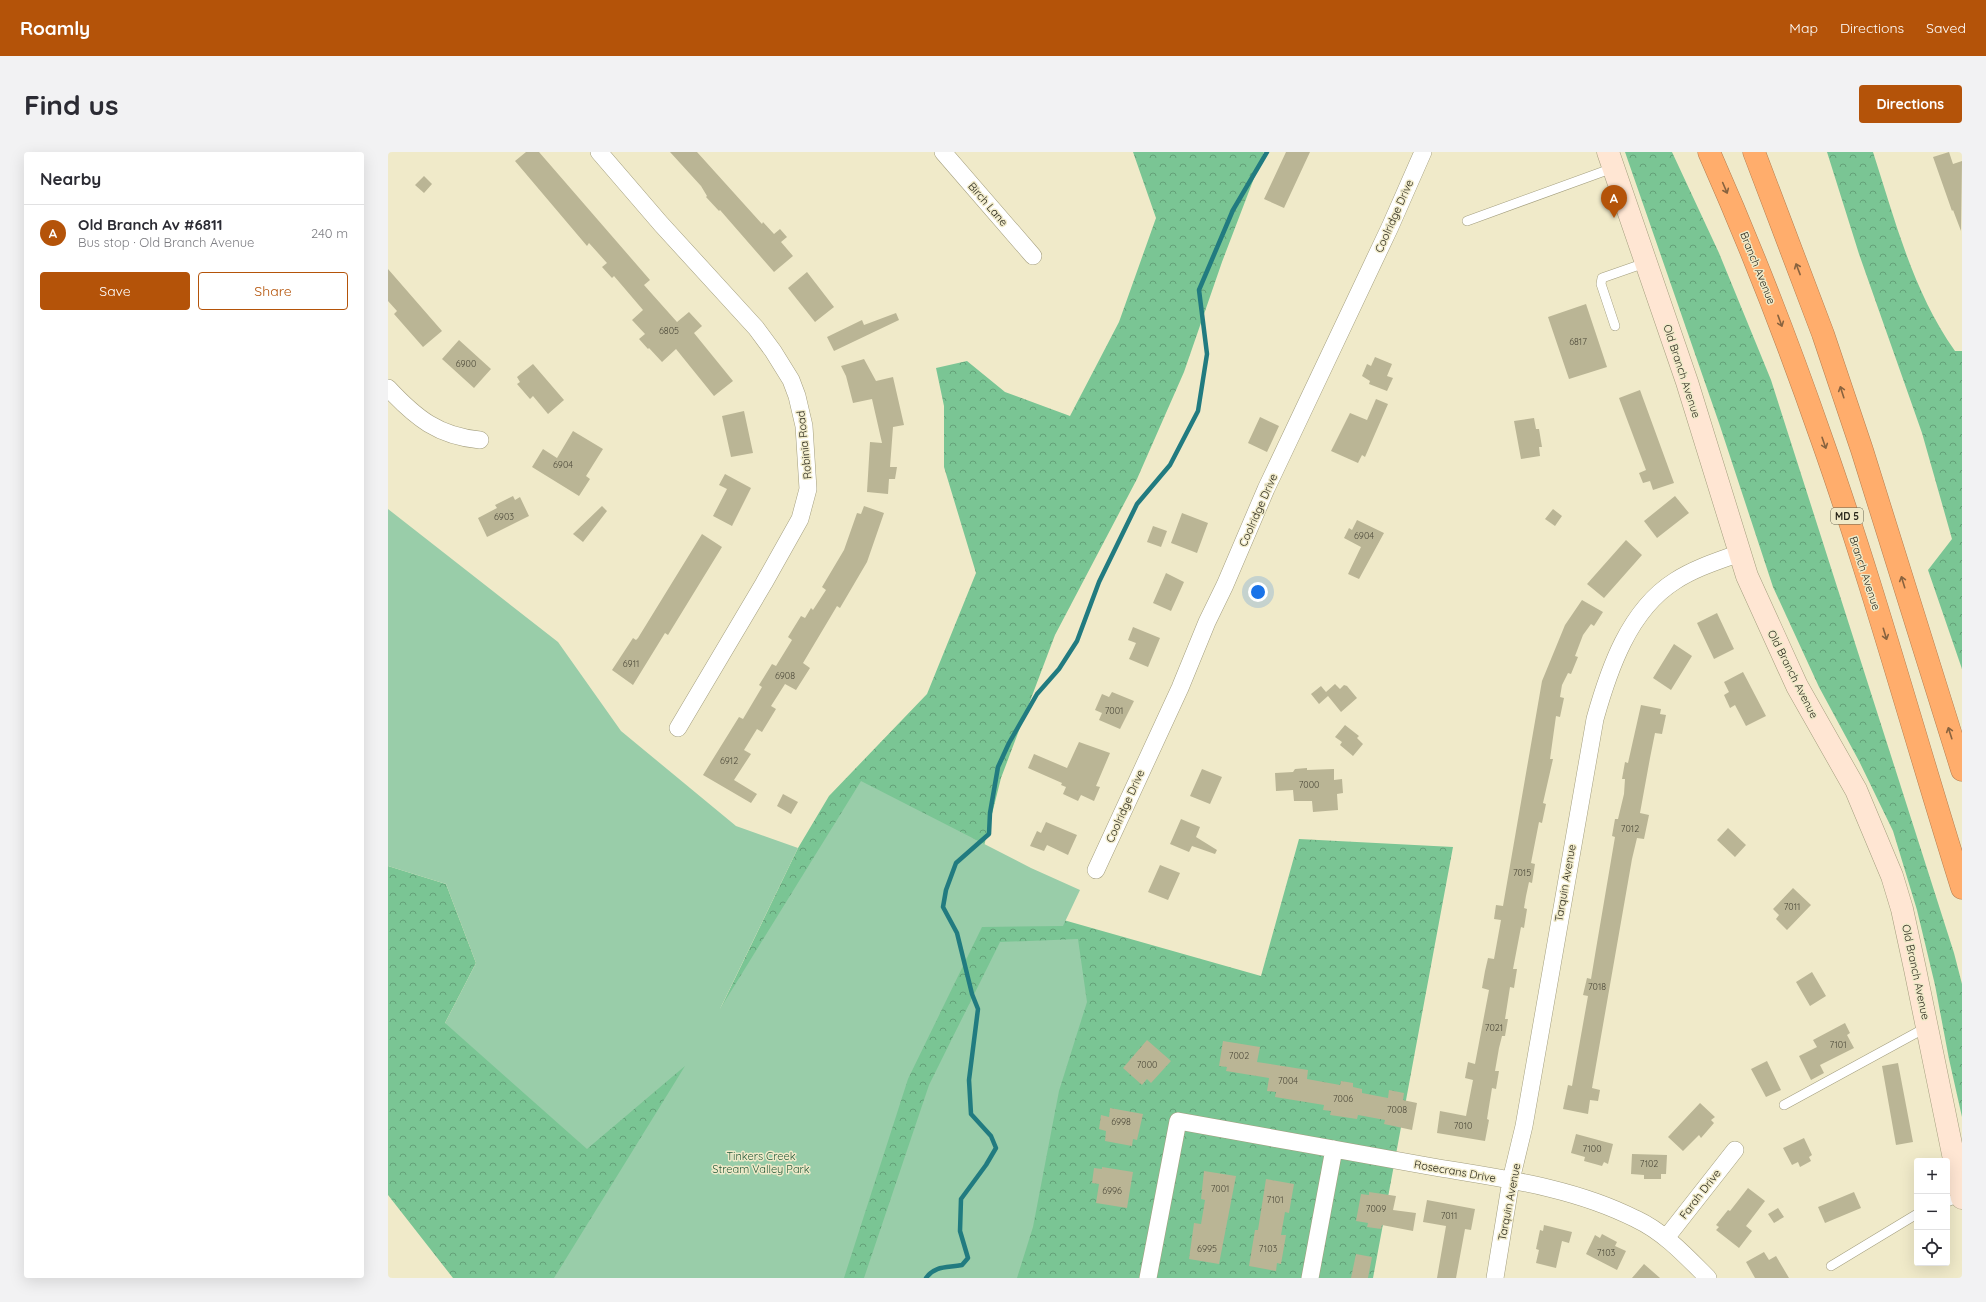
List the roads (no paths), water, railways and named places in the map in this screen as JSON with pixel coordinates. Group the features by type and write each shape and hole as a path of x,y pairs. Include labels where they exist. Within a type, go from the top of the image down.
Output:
{"highway":[{"name":"Branch Avenue","path":"1709,152 1766,285 1823,441 1886,637 1962,888"},
{"name":"MD 5","path":"1754,152 1823,334 1862,450 1962,770"}],"main road":[{"name":"Old Branch Avenue","path":"1611,160 1687,382 1747,576 1781,652 1813,716 1856,790 1884,856 1902,909 1962,1197"}],"street":[{"name":"Robinia Road","path":"599,152 661,224 756,328 773,351 791,380 797,396 804,426 808,489 800,519 678,728"},
{"name":"Birch Lane","path":"943,152 1033,256"},
{"name":"Coolridge Drive","path":"1096,870 1180,688 1207,622 1225,586 1266,489 1387,234 1423,152"},
{"path":"388,388 417,417 432,427 456,437 480,440"},
{"name":"Tarquin Avenue","path":"1495,1278 1512,1180 1524,1126 1595,719 1608,676 1620,647 1648,606 1660,593 1674,582 1695,570 1740,553"},
{"name":"Rosecrans Drive","path":"1148,1278 1178,1121 1512,1180 1570,1193 1602,1204 1637,1219 1666,1238 1708,1278"},
{"path":"1310,1278 1334,1149"},
{"name":"Farah Drive","path":"1666,1238 1735,1150"}],"lane":[{"path":"1467,221 1611,160"},
{"path":"1615,326 1601,284 1602,278 1645,263"},
{"path":"1784,1105 1927,1027"},
{"path":"1950,1201 1962,1197"},
{"path":"1831,1266 1914,1216"}],"waterway":[{"path":"926,1278 933,1271 938,1269 962,1265 968,1258 960,1231 961,1199 986,1165 996,1148 991,1136 971,1114 969,1080 978,1009 972,994 957,933 943,907 946,890 956,863 989,834 990,813 998,767 1009,743 1037,694 1059,669 1077,641 1099,582 1137,504 1170,465 1198,411 1207,354 1199,290 1233,210 1267,152"}],"place":[{"name":"Old Branch Av #6811","path":"1614,218"}],"park label":[{"name":"Tinkers Creek Stream Valley Park","path":"761,1162"}]}
